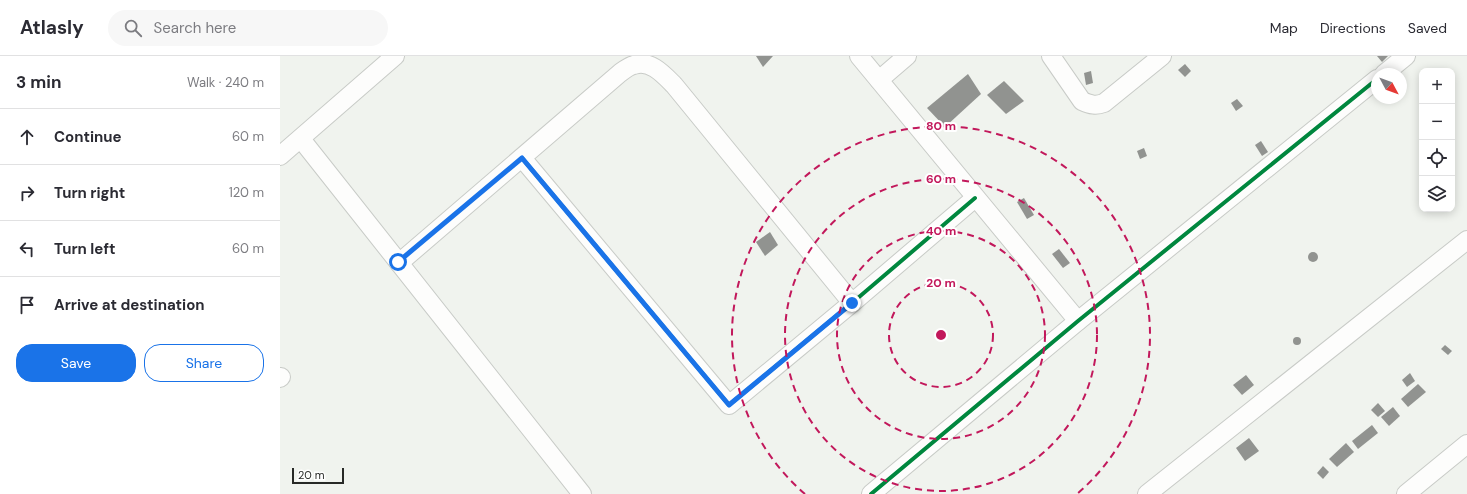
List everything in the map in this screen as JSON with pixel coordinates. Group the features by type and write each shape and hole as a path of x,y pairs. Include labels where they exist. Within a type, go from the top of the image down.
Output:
{"street":[{"path":"280,156 395,56"},
{"path":"859,56 1078,321"},
{"path":"878,80 907,56"},
{"path":"1051,56 1082,101 1089,105 1096,106 1104,103 1162,56"},
{"path":"1391,68 1406,56"},
{"path":"398,262 620,73 634,64 645,63 658,70 674,84 852,303"},
{"path":"871,494 1078,321 1371,84"},
{"path":"301,139 582,494"},
{"path":"522,158 729,405 975,198"},
{"path":"1147,494 1467,240"},
{"path":"1406,494 1467,444"}],"building":[{"path":"756,56 773,56 763,67"},
{"path":"1377,56 1388,56 1382,62"},
{"path":"1185,64 1191,71 1185,77 1178,70"},
{"path":"1091,71 1093,83 1086,85 1084,73"},
{"path":"968,74 981,94 945,127 927,108"},
{"path":"1004,81 1024,101 1006,114 987,95"},
{"path":"1237,99 1243,106 1236,111 1231,103"},
{"path":"1261,141 1268,152 1262,156 1255,145"},
{"path":"1144,148 1147,156 1140,159 1137,151"},
{"path":"1024,198 1034,215 1027,219 1017,202"},
{"path":"770,232 778,245 765,256 756,242"},
{"path":"1059,249 1070,263 1063,268 1052,254"},
{"path":"1311,252 1315,252 1317,253 1317,261 1311,262 1308,259 1308,255"},
{"path":"1295,337 1299,337 1301,341 1299,345 1295,345 1293,343 1293,339"},
{"path":"1445,345 1452,351 1448,355 1441,349"},
{"path":"1410,373 1415,381 1407,387 1402,380"},
{"path":"1246,375 1254,385 1242,395 1233,385"},
{"path":"1418,384 1426,392 1408,407 1401,399"},
{"path":"1378,403 1385,411 1378,417 1371,410"},
{"path":"1393,407 1400,416 1389,426 1381,417"},
{"path":"1372,425 1378,433 1358,449 1352,441"},
{"path":"1249,438 1259,451 1245,461 1236,448"},
{"path":"1346,443 1354,452 1337,467 1329,459"},
{"path":"1323,466 1329,472 1323,479 1317,473"}],"cycle path":[{"path":"871,494 1078,321 1371,84"},
{"path":"522,158 729,405 975,198"}],"route":[{"path":"398,262 522,158 729,405 852,303"}]}
